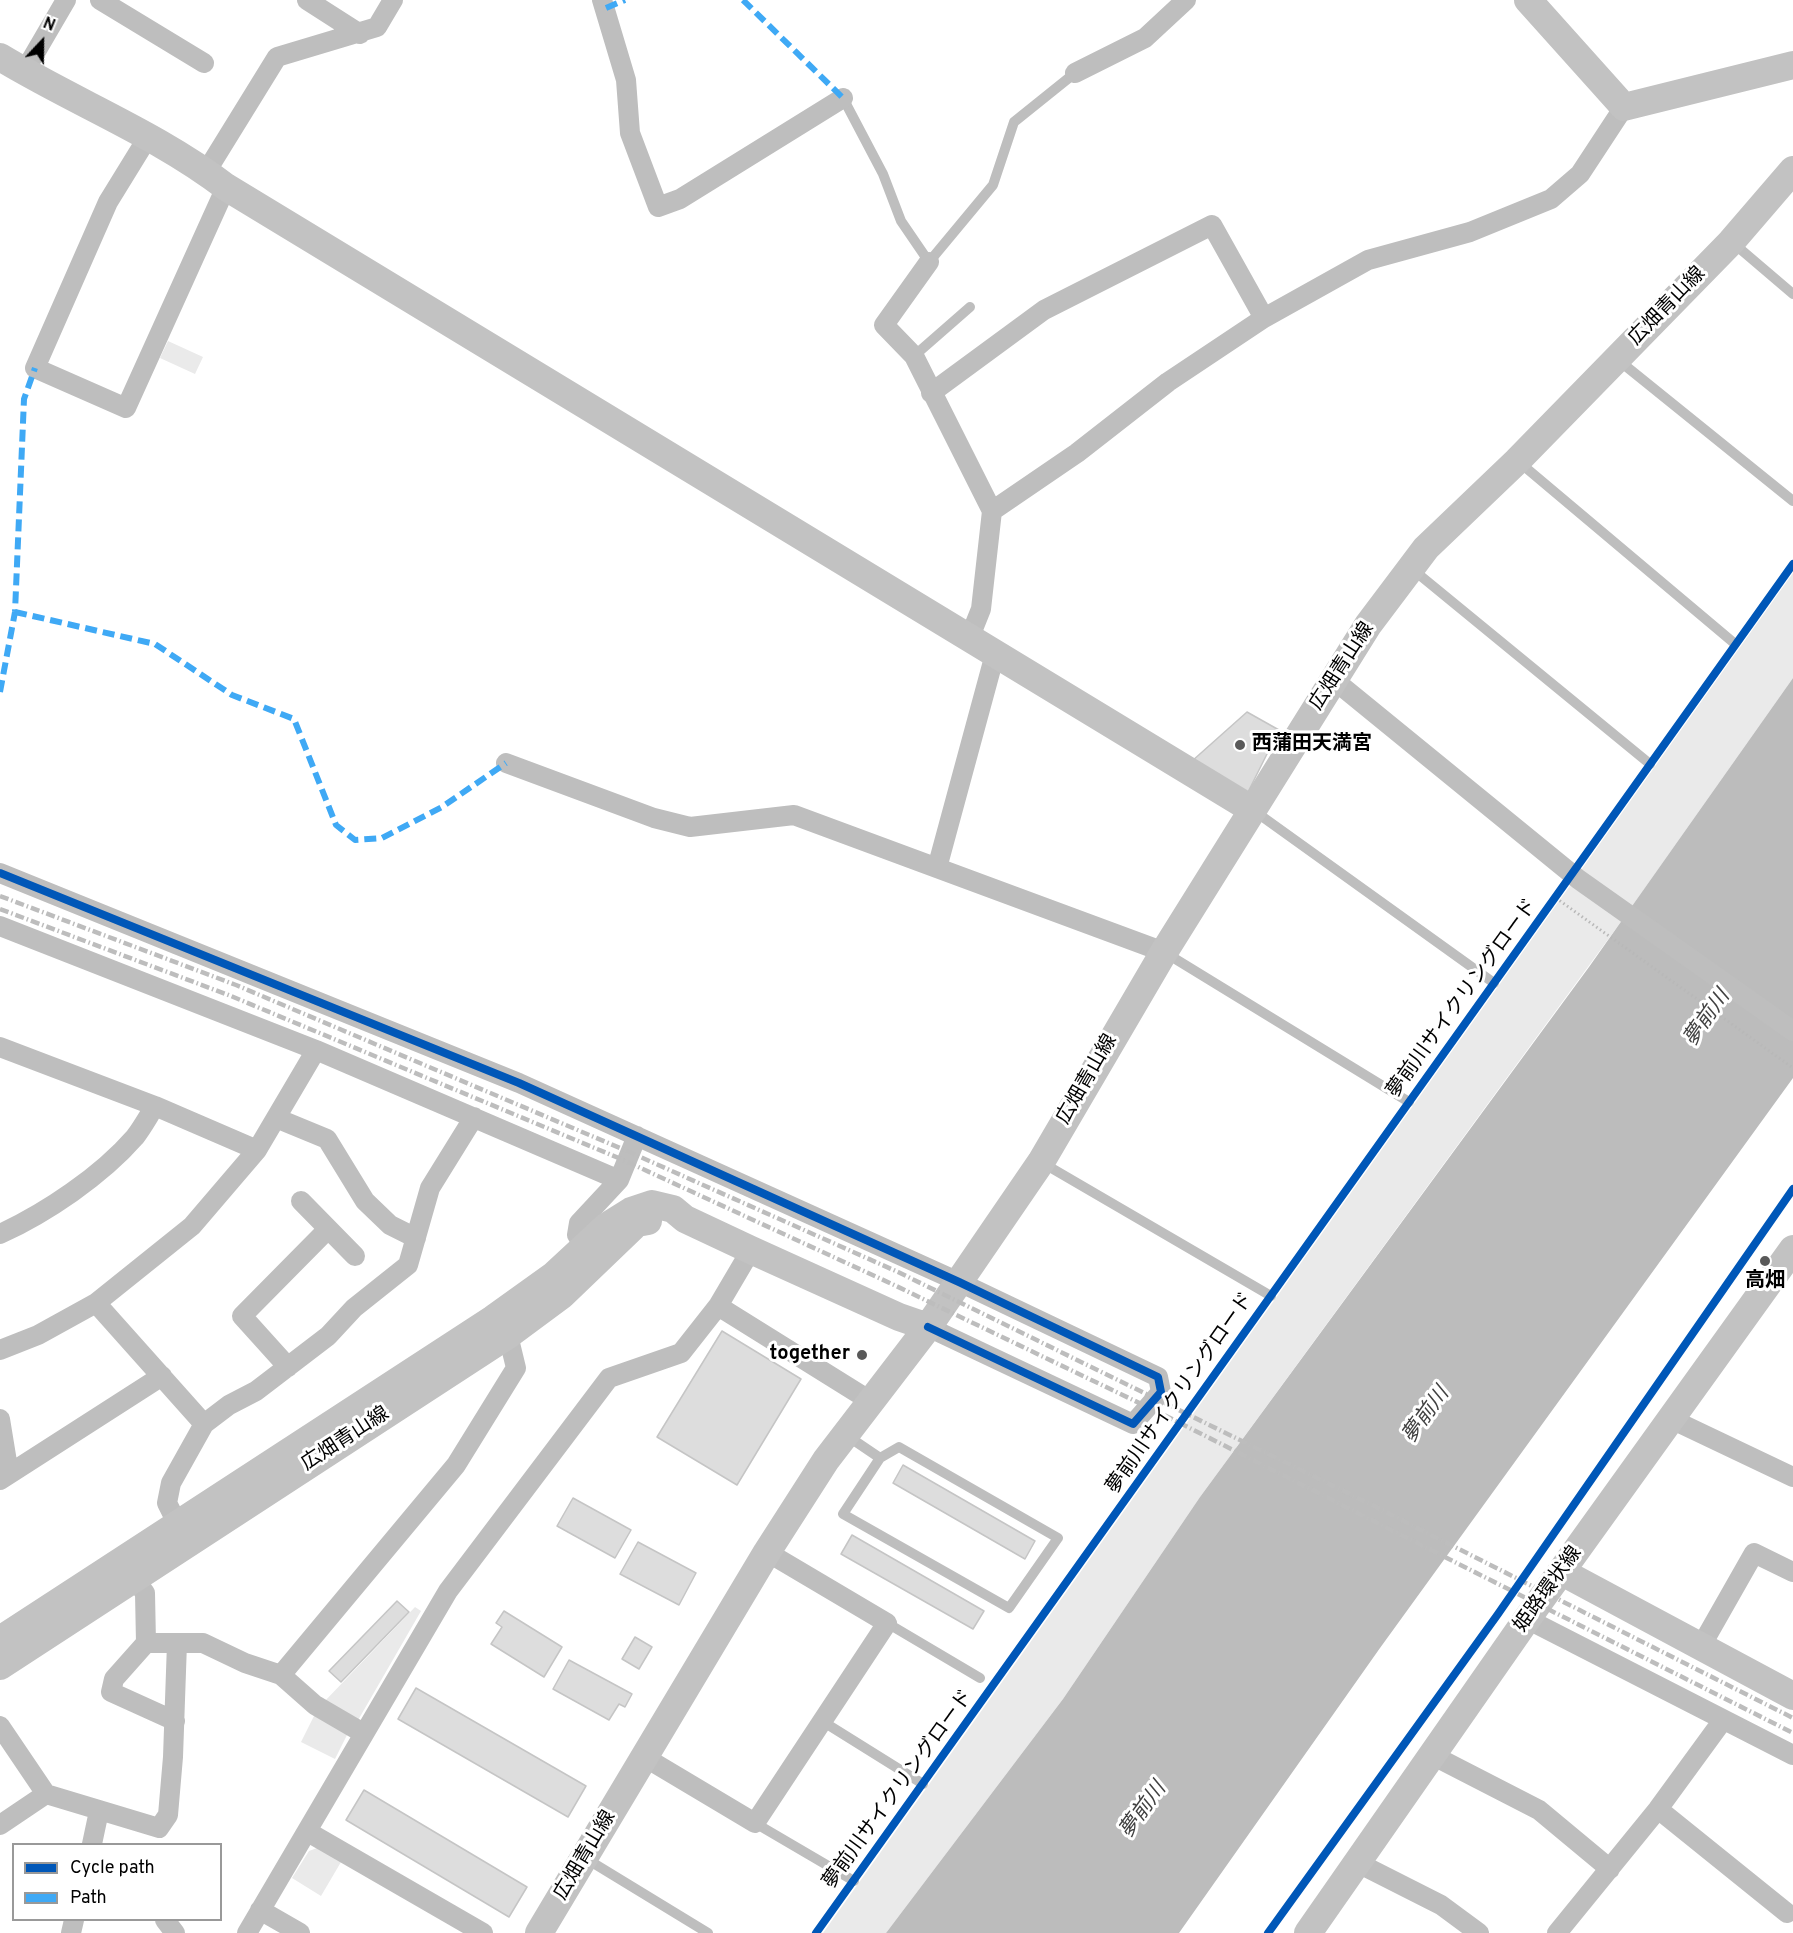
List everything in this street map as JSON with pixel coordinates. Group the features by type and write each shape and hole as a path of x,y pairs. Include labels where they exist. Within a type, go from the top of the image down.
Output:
{"main road":[{"path":"1528,0 1624,107 1793,65"},
{"path":"0,57 148,137 1253,810"},
{"name":"広畑青山線","path":"539,1933 646,1758 767,1552 826,1460 928,1327 1041,1162 1164,952 1368,625 1426,548 1517,461 1731,242 1793,170"},
{"name":"広畑青山線","path":"0,1640 493,1319 553,1276 607,1226 631,1210 652,1204 673,1209 685,1219 751,1250 899,1317 928,1327"},
{"name":"広畑青山線","path":"0,1666 133,1577 508,1335 562,1295 637,1223 656,1218 685,1219"},
{"name":"姫路環状線","path":"1308,1933 1527,1619 1793,1249"},
{"path":"1562,1572 1793,1696"}],"street":[{"path":"24,72 66,0"},
{"path":"100,0 204,63"},
{"path":"307,0 360,34"},
{"path":"148,137 108,202 35,368 126,408 216,180 277,57 360,34 377,27 393,0"},
{"path":"602,0 626,80 630,134 658,207 680,199 843,98"},
{"path":"1075,73 1145,38 1186,0"},
{"path":"992,511 1077,453 1168,382 1264,318 1368,260 1470,232 1551,199 1580,174 1624,107"},
{"path":"931,393 1044,310 1212,225 1264,318"},
{"path":"929,262 884,325 914,356 992,511 981,609 969,639"},
{"path":"937,868 995,654"},
{"path":"1334,680 1575,877 1793,1031"},
{"path":"506,763 654,818 690,827 794,815 1164,952"},
{"path":"0,873 508,1078 958,1282 1158,1377 1161,1392 1133,1424 928,1327"},
{"path":"0,926 316,1050 619,1180"},
{"path":"0,1047 155,1107 257,1150"},
{"path":"0,1350 38,1335 96,1303 192,1226 257,1150 316,1050"},
{"path":"0,1233 31,1220 100,1169 135,1137 155,1107"},
{"path":"276,1118 327,1139 364,1201 390,1225 416,1238"},
{"path":"177,1523 167,1503 171,1483 204,1424 229,1405 256,1391 328,1336 354,1308 408,1265 430,1188 474,1118"},
{"path":"585,1245 577,1235 579,1223 619,1180 637,1136"},
{"path":"301,1201 355,1256"},
{"path":"288,1367 242,1316 328,1229"},
{"path":"247,1933 308,1832 363,1732 448,1591 609,1378 681,1353 718,1305 751,1250"},
{"path":"96,1303 204,1424"},
{"path":"718,1305 872,1402"},
{"path":"281,1675 456,1465 516,1368 508,1335"},
{"path":"0,1419 4,1477 162,1376"},
{"path":"1671,1419 1793,1477"},
{"path":"646,1758 755,1823 887,1623 767,1552"},
{"path":"1700,1648 1754,1553 1793,1572"},
{"path":"133,1577 146,1593 146,1643 114,1680 111,1692 175,1721"},
{"path":"1527,1619 1793,1755"},
{"path":"146,1643 203,1644 265,1671 281,1675 315,1705 363,1732"},
{"path":"0,1726 46,1794 99,1811 158,1836 168,1815 175,1721 177,1643"},
{"path":"1560,1932 1658,1809 1723,1720"},
{"path":"1432,1755 1539,1810 1610,1869"},
{"path":"0,1825 46,1794"},
{"path":"1658,1809 1791,1912"},
{"path":"92,1843 99,1811"},
{"path":"308,1832 483,1933"},
{"path":"1358,1863 1441,1905 1479,1933"},
{"path":"260,1910 300,1933"},
{"path":"166,1921 175,1933"}],"lane":[{"path":"843,98 882,174 901,221 929,262 993,185 1014,122 1075,73"},
{"path":"1731,242 1793,294"},
{"path":"914,356 970,307"},
{"path":"1617,359 1793,501"},
{"path":"1517,461 1734,644"},
{"path":"1411,568 1650,764"},
{"path":"1253,810 1494,983"},
{"path":"1164,952 1409,1102"},
{"path":"1041,1162 1271,1296"},
{"path":"846,1435 880,1458"},
{"path":"899,1447 1058,1538 1010,1608 843,1514 880,1458 899,1447"},
{"path":"887,1623 980,1678"},
{"path":"822,1721 923,1784"},
{"path":"755,1823 854,1881"},
{"path":"585,1857 708,1933"}],"path":[{"path":"1556,898 1793,1068"}],"shaded area":[{"path":"168,341 203,357 195,374 160,358"},
{"path":"1793,573 1793,678 1623,919 1200,1497 1063,1699 886,1933 823,1933"},
{"path":"415,1607 421,1611 357,1722 323,1703"},
{"path":"315,1714 349,1731 335,1759 301,1742"},
{"path":"317,1848 341,1862 321,1896 292,1878 309,1851"}],"water":[{"name":"夢前川","path":"1793,678 1793,1078 1380,1648 1179,1933 886,1933 1063,1699 1200,1497 1589,967"}],"building":[{"name":"西蒲田天満宮","path":"1247,712 1279,730 1246,796 1192,761"},
{"path":"722,1331 801,1379 737,1485 657,1437"},
{"path":"903,1465 1035,1541 1025,1559 893,1483"},
{"path":"573,1498 631,1530 615,1558 557,1526"},
{"path":"852,1535 984,1611 973,1629 841,1554"},
{"path":"638,1542 696,1573 679,1605 620,1574"},
{"path":"397,1601 409,1612 341,1682 329,1671"},
{"path":"504,1611 562,1647 544,1677 491,1644 502,1627 496,1623"},
{"path":"635,1637 652,1647 639,1669 622,1659"},
{"path":"569,1660 632,1694 625,1707 619,1704 609,1720 553,1689"},
{"path":"416,1688 586,1786 568,1817 398,1719"},
{"path":"364,1790 527,1887 509,1917 346,1820"}],"railway":[{"path":"0,896 236,985 627,1151 898,1272 1358,1498 1793,1718"},
{"path":"0,909 231,996 621,1159 892,1284 1160,1413 1793,1733"}],"marked path":[{"path":"606,8 625,0"},
{"path":"743,0 843,98"},
{"path":"0,692 15,612 24,399 35,368"},
{"path":"15,612 155,644 232,695 294,719 336,825 355,840 382,838 442,807 506,763"}],"cycle path":[{"name":"夢前川サイクリングロード","path":"816,1933 1793,564"},
{"name":"夢前川サイクリングロード","path":"0,873 519,1083 959,1282 1158,1377 1161,1392 1133,1424 928,1327"},
{"path":"1268,1933 1498,1614 1793,1189"}],"place":[{"name":"西蒲田天満宮","path":"1240,745"},
{"name":"高畑","path":"1765,1261"},
{"name":"together","path":"862,1355"}]}
